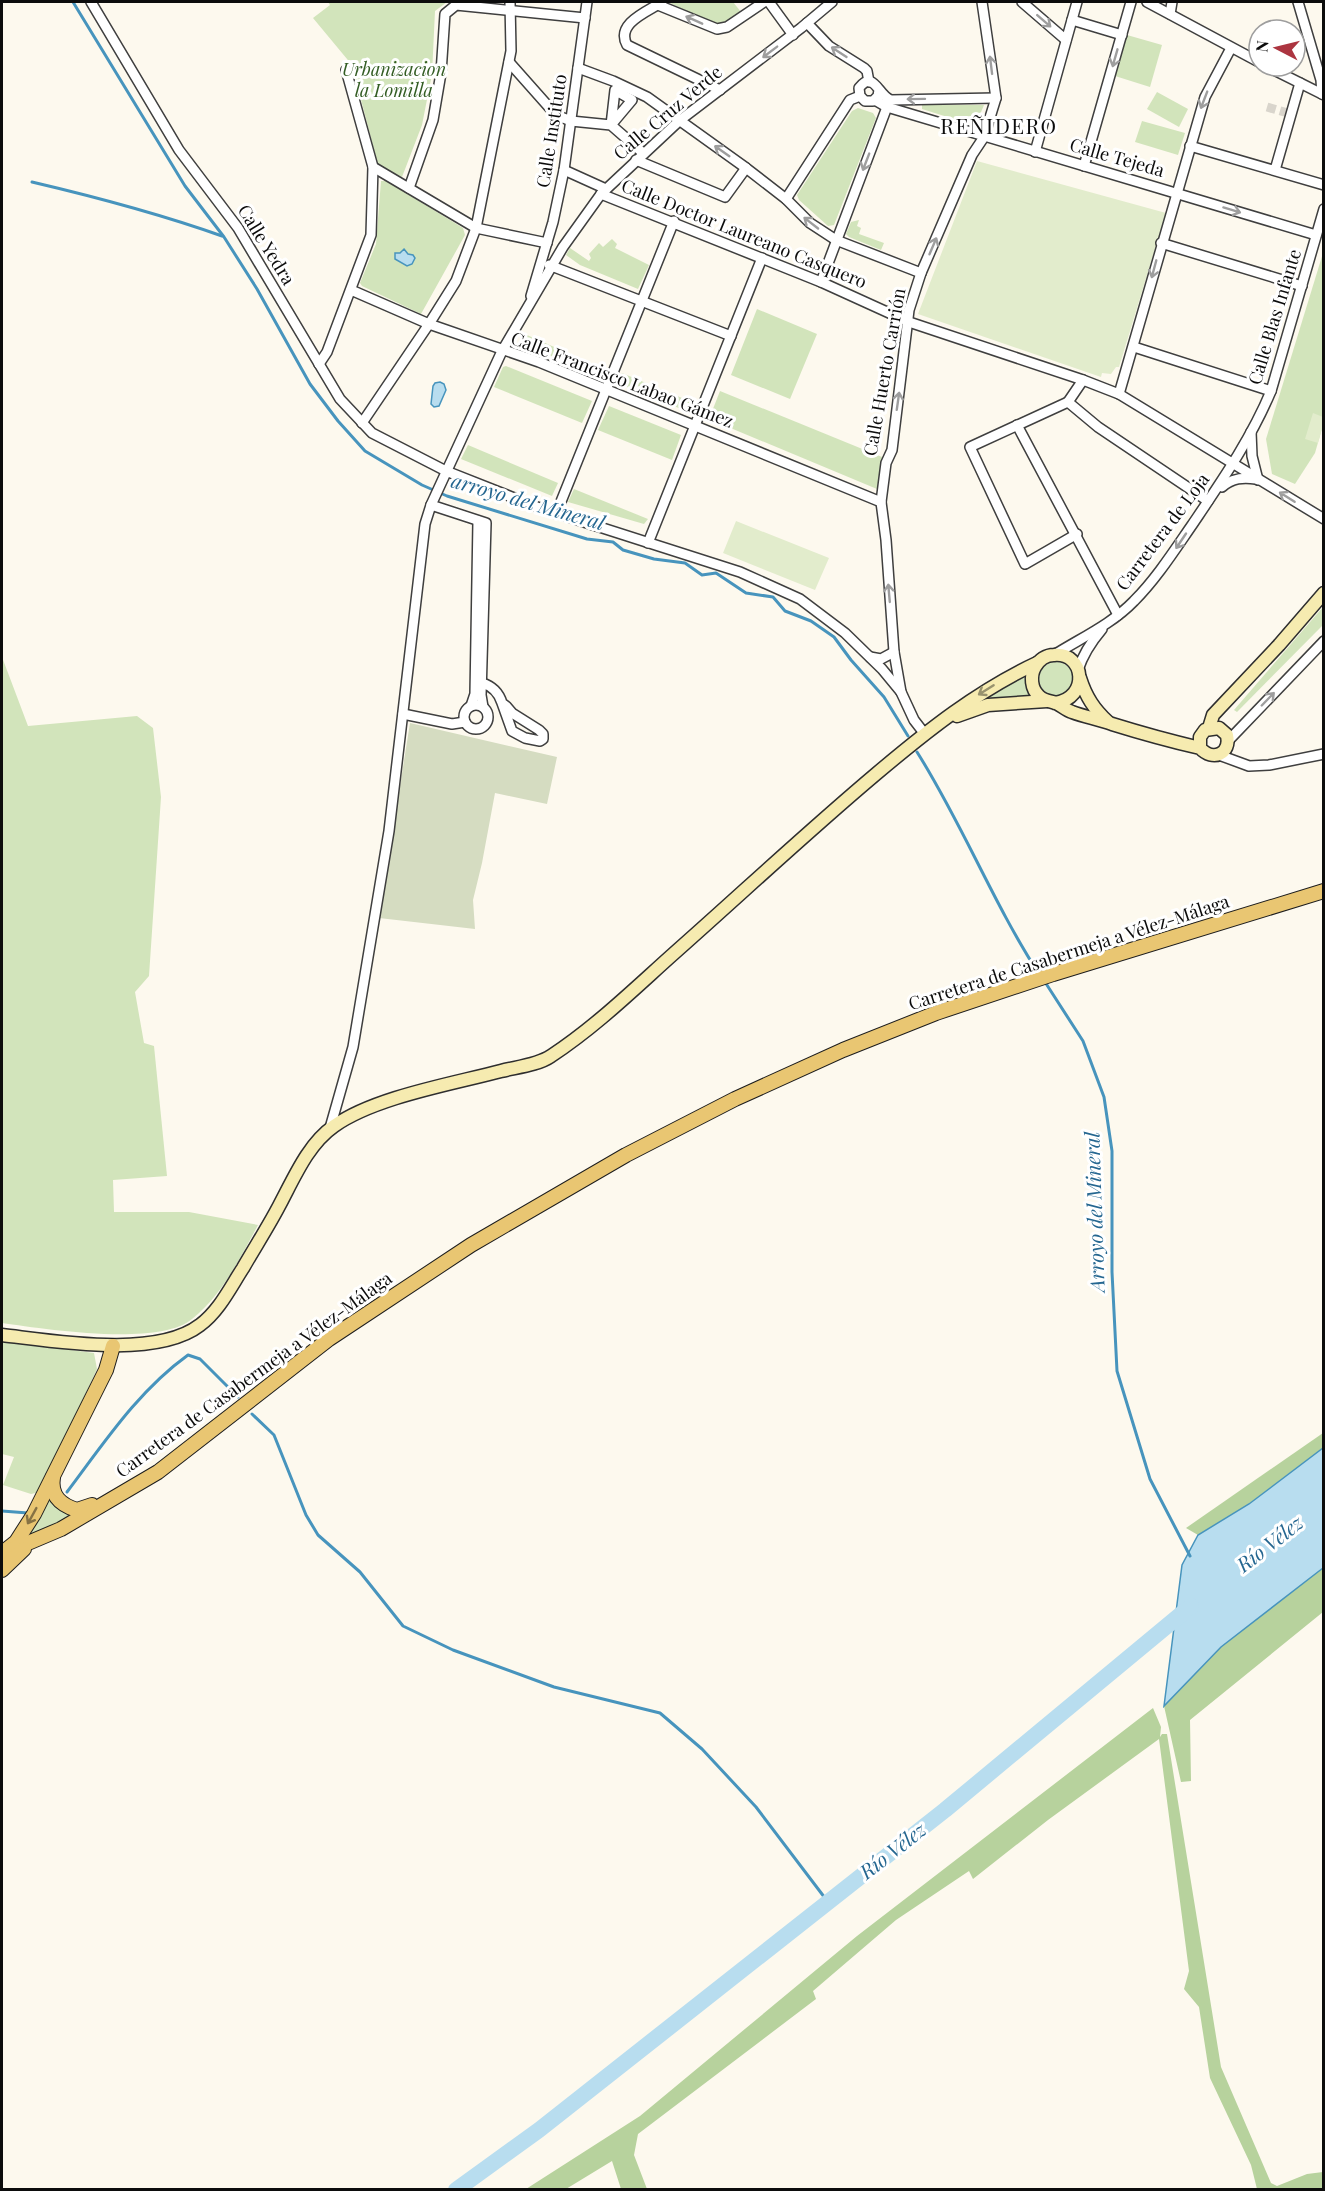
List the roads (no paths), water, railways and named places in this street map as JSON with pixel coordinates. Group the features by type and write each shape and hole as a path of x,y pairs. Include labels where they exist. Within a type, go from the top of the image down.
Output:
{"main road":[{"name":"Carretera de Casabermeja a Vélez-Málaga","path":"32,1543 61,1529 158,1472 329,1339 471,1245 626,1155 735,1099 843,1050 936,1013 1030,981 1323,891"},
{"path":"2,1554 16,1542 25,1528 106,1370 113,1346"},
{"path":"54,1473 54,1492 60,1502 77,1510 132,1487"},
{"path":"2,1554 32,1543"},
{"path":"2,1570 32,1543"}],"street":[{"name":"Calle Yedra","path":"91,2 179,150 238,228 340,399 372,433 446,471 556,514 740,572 800,600 845,633 901,692"},
{"path":"409,188 433,120 441,73 447,12 442,2"},
{"name":"Calle Instituto","path":"545,251 564,170 587,2"},
{"path":"720,90 630,48 624,40 627,29 633,19 660,3 717,29 727,27 764,2"},
{"path":"769,2 793,35"},
{"name":"Calle Cruz Verde","path":"330,1128 353,1047 389,831 425,524 446,471 502,351 559,254 604,191 679,121 793,35 832,2"},
{"name":"Calle Huerto Carrión","path":"901,692 894,652 881,502 886,462 892,450 909,310 921,273 972,155 984,136 996,98 982,2"},
{"path":"1022,2 1066,40"},
{"path":"1035,152 1077,2"},
{"path":"1084,166 1131,2"},
{"path":"1147,2 1247,56"},
{"path":"1170,14 1172,2"},
{"path":"1298,2 1322,80 1323,95"},
{"path":"447,12 456,5 510,6 585,18"},
{"path":"362,423 456,281 476,228 511,51 510,6"},
{"path":"1072,20 1122,34"},
{"path":"807,23 829,46 864,68 869,81"},
{"path":"1119,394 1204,97 1231,48"},
{"path":"509,62 555,116 571,121 611,125 640,156 725,197 746,168"},
{"path":"578,68 613,81 647,98 746,168 786,199 810,224 836,240 921,273"},
{"path":"319,364 327,352 371,235 373,167 346,70"},
{"path":"1290,78 1323,95"},
{"path":"869,81 873,82 884,97 891,100 996,98"},
{"path":"869,81 859,88 860,96 865,101 875,100 879,90"},
{"path":"1275,170 1300,83"},
{"path":"786,199 850,100 860,96"},
{"name":"Calle Tejeda","path":"875,100 887,107 1316,235"},
{"path":"821,282 887,107"},
{"path":"1190,146 1323,186"},
{"path":"373,167 476,228 555,256 559,254"},
{"name":"Calle Doctor Laureano Casquero","path":"564,170 604,191 674,222 821,282 909,322 1119,394 1258,480 1321,514"},
{"name":"Calle Blas Infante","path":"1251,432 1271,391 1323,209"},
{"path":"556,514 674,222"},
{"path":"1161,243 1302,286"},
{"path":"545,251 545,263 731,336"},
{"name":"Calle Cruz Verde","path":"530,304 545,251"},
{"path":"648,543 762,258"},
{"name":"Calle Francisco Labao Gámez","path":"351,290 429,324 539,362 881,502"},
{"path":"1134,347 1271,391"},
{"path":"1077,534 1025,564 970,447 1068,402 1083,380"},
{"path":"1068,402 1098,427 1211,497 1229,480 1247,478 1258,480 1252,456 1251,432"},
{"path":"936,725 988,705 1051,702 1070,698 1076,692 1081,658 1091,641 1114,618 1077,534 1017,425"},
{"name":"Carretera de Loja","path":"1054,655 1114,618 1134,601 1172,554 1233,464 1251,432"},
{"path":"431,505 482,522"},
{"path":"482,522 481,695 483,707 488,714 485,725 474,729 465,722 464,714 471,706 474,694 482,522"},
{"path":"1200,743 1209,728 1213,715 1323,593"},
{"path":"1200,743 1205,754 1212,756 1323,641"},
{"path":"870,657 881,659 894,652"},
{"path":"2,1335 113,1346 159,1341 200,1325 222,1301 270,1223 304,1160 330,1128 346,1118 390,1101 546,1060 585,1033 819,823 924,734 981,693 1047,656 1069,658 1079,674 1086,697 1109,723"},
{"path":"1037,663 1032,673 1032,682 1034,690 1040,697 1070,711 1136,733 1168,741 1200,743"},
{"path":"482,683 498,693 512,731 525,738 540,741 543,739 543,734 539,730 512,713 502,703"},
{"path":"1224,743 1224,716 1237,690"},
{"path":"901,692 914,720 924,734"},
{"path":"471,706 483,707"},
{"path":"403,714 452,724 465,722"},
{"path":"1209,728 1219,728 1224,743 1241,763 1249,766 1269,765 1323,754"}],"water":[{"path":"404,249 415,258 412,264 407,266 395,259 395,253 400,253"},
{"path":"440,382 444,384 446,390 439,406 434,407 431,404 433,386"},
{"path":"1323,1448 1323,1568 1221,1647 1164,1706 1182,1565 1198,1535 1249,1504"}],"waterway":[{"name":"arroyo del Mineral","path":"73,2 185,186 224,237 257,289 310,384 338,421 365,451 422,485 447,496 587,539 613,542 623,550 654,559 685,563 702,575 716,573 746,593 773,597 785,611 811,621 834,637 884,697 908,736"},
{"path":"32,182 128,206 222,236"},
{"name":"Arroyo del Mineral","path":"917,752 949,807 1022,947 1039,974"},
{"name":"Arroyo del Mineral","path":"1045,982 1083,1041 1104,1097 1112,1151 1112,1272 1117,1371 1150,1479 1190,1556"},
{"path":"67,1492 137,1401 188,1355 200,1359 238,1397"},
{"path":"252,1414 274,1435 306,1515 318,1535 360,1572 403,1626 453,1650 554,1687 660,1713 702,1749 756,1807 828,1902"},
{"path":"2,1511 28,1513"},
{"name":"Río Vélez","path":"456,2190 539,2130 945,1810 1191,1606"}],"tunnel":[{"path":"1267,107 1291,114"}],"district":[{"name":"REÑIDERO","path":"999,127"}],"park label":[{"name":"Urbanizacion la Lomilla","path":"394,80"}]}
